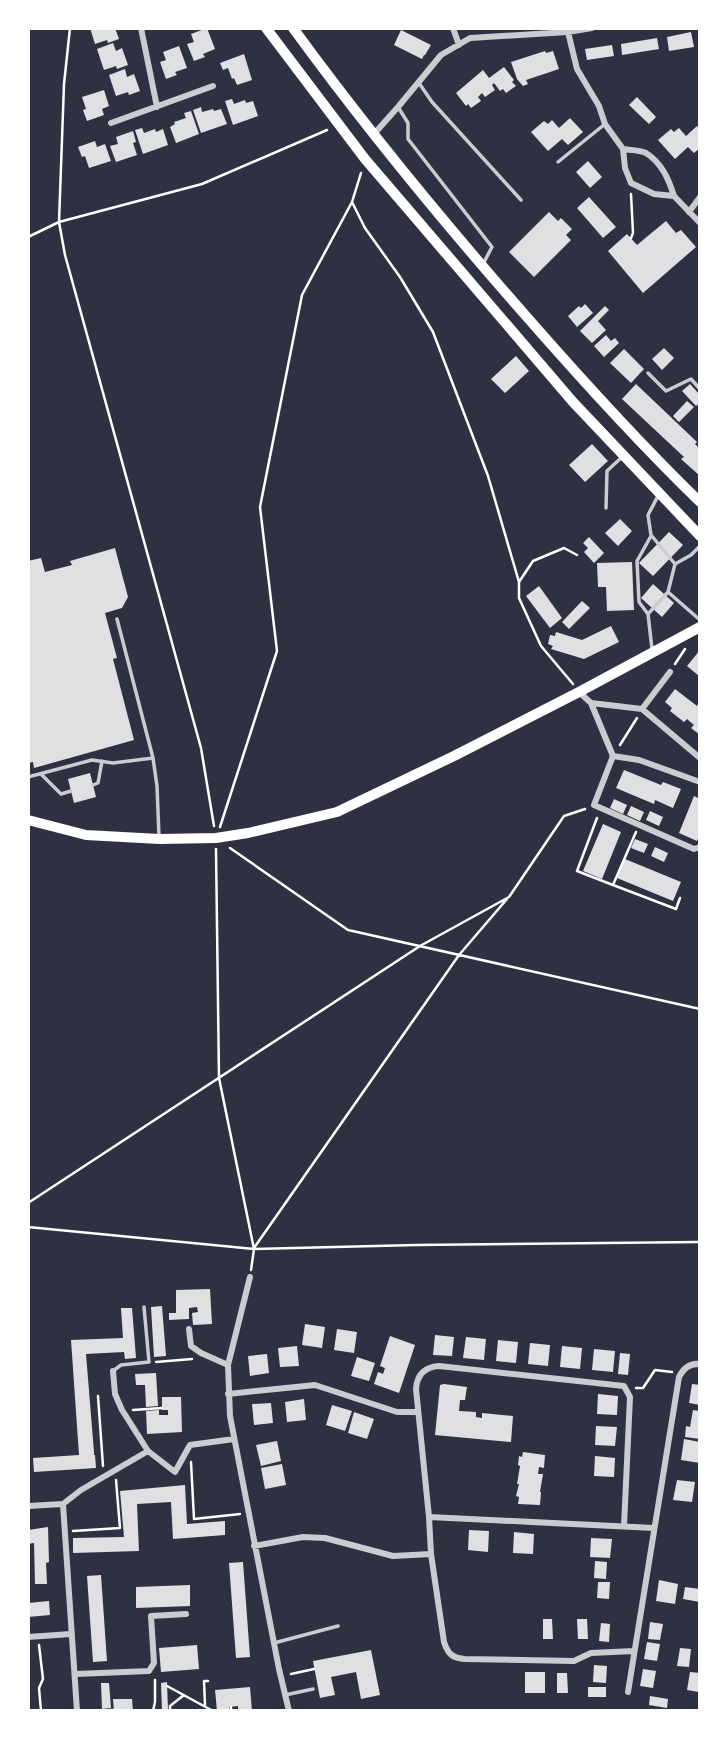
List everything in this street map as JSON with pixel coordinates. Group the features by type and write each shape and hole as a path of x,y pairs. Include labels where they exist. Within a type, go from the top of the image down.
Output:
{"highway":[{"path":"265,28 365,159 572,402 700,536"},
{"path":"293,28 374,134 482,266 589,388 700,502"},
{"path":"357,148 374,134"},
{"path":"28,820 86,835 159,839 216,838 248,834 337,812 579,692 699,625"}],"street":[{"path":"141,28 157,107"},
{"path":"453,28 459,45"},
{"path":"374,134 441,55 470,38 592,28"},
{"path":"568,32 577,69 599,106 605,124 623,149 625,168 631,183 654,194 674,196"},
{"path":"111,123 213,86"},
{"path":"623,149 644,152 659,165 669,179 674,196 700,223"},
{"path":"689,212 700,197"},
{"path":"642,709 670,672"},
{"path":"579,692 591,704 613,756 598,806 694,849 700,846"},
{"path":"591,704 642,709 700,758"},
{"path":"613,756 639,760 700,782"},
{"path":"250,1277 228,1365 228,1394 254,1546 289,1711"},
{"path":"189,1329 191,1346 228,1365"},
{"path":"628,1692 677,1386 681,1373 691,1365 700,1364"},
{"path":"624,1526 630,1397 624,1386 433,1367 423,1371 417,1382 418,1412 431,1554 447,1651 451,1656 465,1659 574,1661 591,1653 634,1651"},
{"path":"113,1371 115,1394 122,1410 148,1451 175,1472 191,1445 234,1439"},
{"path":"228,1394 315,1385 397,1412 418,1412"},
{"path":"28,1506 63,1504 81,1490 148,1451"},
{"path":"63,1504 77,1711"},
{"path":"429,1517 654,1528"},
{"path":"254,1546 313,1537 393,1556 431,1554"},
{"path":"76,1674 149,1671 154,1663 151,1616 186,1614"},
{"path":"28,1637 71,1634"}],"lane":[{"path":"418,81 432,102 521,200"},
{"path":"398,107 408,123 408,139 492,247 482,266"},
{"path":"558,162 605,124"},
{"path":"648,373 667,391 691,379 700,389"},
{"path":"606,508 607,471 623,456"},
{"path":"659,494 648,514 651,536 675,564"},
{"path":"651,536 637,561 639,602 648,614 652,651"},
{"path":"648,614 668,592 675,564 700,546"},
{"path":"668,592 699,625"},
{"path":"117,619 153,758 159,839"},
{"path":"28,777 92,761 113,763 153,758"},
{"path":"93,785 98,783 102,761"},
{"path":"41,775 61,793 71,791"},
{"path":"113,1371 121,1364 149,1362 144,1307"},
{"path":"274,1643 338,1626"},
{"path":"285,1695 313,1689"}],"path":[{"path":"70,28 64,84 59,222 65,255 201,748 216,838 219,1078 254,1249 250,1277"},
{"path":"28,237 59,222 202,184 334,127"},
{"path":"216,838 277,651 260,507 302,295 352,202 365,159"},
{"path":"631,183 631,238"},
{"path":"352,202 365,228 400,277 433,332 488,476 519,582 519,598 541,646 579,692"},
{"path":"519,582 533,561 564,548 577,555"},
{"path":"670,672 699,625"},
{"path":"613,756 642,709"},
{"path":"598,806 577,871 676,909 680,898"},
{"path":"254,1249 459,955 509,897 564,816 598,806"},
{"path":"613,885 639,825"},
{"path":"216,838 348,930 700,1009"},
{"path":"28,1203 420,946 509,897"},
{"path":"28,1227 254,1249 700,1242"},
{"path":"149,1362 196,1359 201,1353"},
{"path":"625,1389 643,1388 655,1370 681,1373"},
{"path":"98,1396 104,1477"},
{"path":"122,1410 162,1408"},
{"path":"191,1445 194,1519 248,1513"},
{"path":"65,1532 120,1528 116,1470"},
{"path":"38,1637 43,1679 40,1688 41,1711"},
{"path":"281,1676 314,1669"},
{"path":"149,1671 154,1678 153,1711"},
{"path":"205,1706 204,1681 208,1681"},
{"path":"167,1686 214,1711"},
{"path":"170,1711 170,1706 184,1695"},
{"path":"90,1711 114,1710"}],"building":[{"path":"90,28 115,28 119,39 95,44"},
{"path":"207,28 215,49 194,61 187,44 194,42 191,34"},
{"path":"401,30 431,45 422,59 394,45"},
{"path":"691,32 694,47 669,51 667,37"},
{"path":"657,38 659,49 622,55 621,44"},
{"path":"113,43 116,51 122,48 128,65 104,70 97,49"},
{"path":"612,45 614,56 587,60 585,49"},
{"path":"179,46 187,68 166,79 160,62 166,60 163,52"},
{"path":"553,51 559,69 526,80 528,84 523,86 517,79 511,62"},
{"path":"244,54 252,80 237,85 228,68 223,70 220,63"},
{"path":"504,67 516,86 506,93 503,89 500,91 494,83 492,85 495,90 485,97 482,93 478,97 481,101 471,108 468,104 466,106 456,93 483,70 489,78"},
{"path":"125,69 127,77 134,74 140,91 116,96 109,75"},
{"path":"104,90 109,106 102,109 104,115 87,121 82,97"},
{"path":"637,97 656,117 649,124 629,105"},
{"path":"232,99 234,104 245,100 246,103 253,101 258,116 233,125 225,101"},
{"path":"201,107 202,112 221,109 227,124 201,133 193,110"},
{"path":"191,111 199,134 176,143 170,127 174,122 186,118 184,113"},
{"path":"570,118 583,132 568,145 562,139 548,151 531,132 544,121 548,124 552,120 559,128"},
{"path":"697,126 700,130 700,148 694,153 688,147 675,159 658,140 671,129 674,132 679,128 686,136"},
{"path":"142,128 144,133 163,129 168,145 143,154 135,130"},
{"path":"133,131 137,155 116,162 110,146 118,144 116,137"},
{"path":"95,141 97,147 105,144 111,161 89,168 78,147"},
{"path":"588,161 602,177 590,188 576,172"},
{"path":"589,197 616,227 603,238 577,208"},
{"path":"549,212 558,221 561,218 572,229 566,235 571,240 534,277 509,252"},
{"path":"666,221 676,233 681,230 696,247 643,293 608,251 627,234 637,245"},
{"path":"585,304 593,313 577,327 568,316"},
{"path":"605,306 609,310 598,321 606,330 592,343 580,331"},
{"path":"606,335 611,341 615,338 619,343 604,357 594,346"},
{"path":"664,348 674,358 662,370 652,359"},
{"path":"624,349 644,369 631,383 610,363"},
{"path":"516,356 529,371 505,393 491,379"},
{"path":"636,384 697,442 695,444 700,449 700,476 681,459 684,457 622,399"},
{"path":"690,384 700,395 700,403 696,406 682,391"},
{"path":"687,401 694,407 679,422 673,416"},
{"path":"592,444 608,461 585,482 569,465"},
{"path":"620,519 632,531 618,546 605,533"},
{"path":"669,532 683,545 653,576 639,563"},
{"path":"589,537 604,553 594,563 584,552 588,548 583,543"},
{"path":"115,548 128,597 122,608 105,613 117,658 113,659 134,740 34,768 33,762 28,763 28,561 41,558 45,572 72,565 70,561"},
{"path":"632,562 634,610 607,611 606,587 598,587 597,563"},
{"path":"653,584 674,603 662,617 641,598"},
{"path":"539,586 562,618 550,628 526,596"},
{"path":"582,601 590,608 569,629 562,622"},
{"path":"611,626 619,642 584,659 551,649 553,646 548,644 550,635 555,636 556,632 582,640"},
{"path":"700,650 700,674 699,676 687,666"},
{"path":"675,689 697,706 700,705 700,735 691,728 694,725 687,719 684,722 670,711 672,708 665,702"},
{"path":"624,770 661,785 663,782 681,789 673,808 655,800 654,804 616,788"},
{"path":"90,773 96,797 74,803 68,779"},
{"path":"694,796 700,799 700,834 697,841 679,833"},
{"path":"614,799 627,805 623,814 610,808"},
{"path":"631,806 644,812 640,821 627,815"},
{"path":"650,811 663,817 659,826 646,820"},
{"path":"603,824 621,832 602,879 583,871"},
{"path":"635,839 648,844 644,853 631,848"},
{"path":"655,847 668,853 664,862 651,856"},
{"path":"625,859 681,882 673,901 617,878"},
{"path":"210,1289 212,1324 193,1325 192,1313 198,1312 197,1307 189,1308 189,1319 169,1320 169,1313 176,1313 176,1290"},
{"path":"162,1306 166,1356 154,1357 151,1307"},
{"path":"121,1308 132,1308 136,1358 125,1359 124,1352 86,1354 96,1468 34,1472 33,1458 79,1455 71,1340 123,1338"},
{"path":"305,1324 325,1327 322,1348 302,1345"},
{"path":"337,1329 357,1332 354,1353 334,1350"},
{"path":"435,1335 454,1337 452,1356 433,1355"},
{"path":"390,1336 415,1345 399,1393 374,1384 378,1372 383,1374 385,1368 380,1366"},
{"path":"466,1337 486,1339 484,1360 463,1358"},
{"path":"498,1340 518,1342 516,1363 496,1361"},
{"path":"530,1343 550,1345 548,1366 528,1364"},
{"path":"297,1346 299,1366 280,1367 278,1348"},
{"path":"562,1346 582,1348 580,1369 560,1367"},
{"path":"594,1349 615,1351 613,1372 592,1370"},
{"path":"620,1353 630,1354 628,1375 618,1374"},
{"path":"267,1354 269,1373 250,1376 248,1356"},
{"path":"357,1357 375,1363 369,1381 351,1376"},
{"path":"156,1373 158,1406 146,1407 145,1385 136,1385 135,1374"},
{"path":"692,1384 700,1385 700,1405 689,1403"},
{"path":"440,1385 467,1387 465,1400 460,1400 459,1411 476,1412 476,1417 482,1418 482,1413 513,1416 511,1442 435,1435"},
{"path":"598,1394 618,1396 617,1415 597,1414"},
{"path":"162,1397 181,1397 182,1432 147,1434 146,1411 159,1410 159,1415 168,1415 168,1410 162,1410"},
{"path":"304,1399 306,1420 287,1422 285,1402"},
{"path":"271,1403 273,1423 254,1425 252,1404"},
{"path":"332,1405 352,1411 345,1431 326,1425"},
{"path":"693,1410 700,1411 700,1439 685,1437 686,1426 690,1427"},
{"path":"354,1412 374,1419 367,1439 348,1433"},
{"path":"596,1426 617,1427 615,1446 595,1445"},
{"path":"684,1439 700,1442 700,1463 681,1460"},
{"path":"277,1441 281,1461 261,1466 256,1445"},
{"path":"523,1452 545,1455 544,1468 539,1467 538,1474 543,1474 540,1505 518,1504 518,1465 519,1456 522,1457"},
{"path":"595,1456 615,1458 614,1477 594,1476"},
{"path":"282,1464 286,1485 265,1489 261,1468"},
{"path":"677,1480 695,1482 692,1502 673,1500"},
{"path":"185,1485 187,1524 225,1521 225,1535 173,1539 171,1502 137,1504 139,1551 73,1553 73,1538 124,1537 120,1491"},
{"path":"48,1527 47,1584 35,1584 34,1543 28,1544 28,1530"},
{"path":"469,1530 489,1531 488,1552 468,1550"},
{"path":"514,1532 534,1534 533,1554 513,1553"},
{"path":"591,1538 612,1539 610,1558 590,1557"},
{"path":"595,1561 607,1562 606,1579 594,1578"},
{"path":"243,1562 250,1657 236,1658 229,1563"},
{"path":"101,1575 107,1661 93,1662 87,1576"},
{"path":"659,1580 678,1584 675,1604 656,1601"},
{"path":"598,1582 610,1582 609,1599 597,1598"},
{"path":"190,1585 190,1606 136,1608 136,1587"},
{"path":"685,1587 700,1589 700,1602 683,1599"},
{"path":"49,1601 50,1615 28,1617 28,1603"},
{"path":"543,1619 552,1619 553,1639 543,1639"},
{"path":"577,1619 587,1619 588,1639 578,1639"},
{"path":"650,1622 663,1624 660,1640 648,1639"},
{"path":"601,1623 610,1624 609,1642 599,1641"},
{"path":"647,1642 660,1644 657,1661 644,1659"},
{"path":"197,1645 199,1669 161,1672 159,1648"},
{"path":"680,1648 691,1649 689,1667 677,1666"},
{"path":"371,1650 380,1695 361,1699 356,1672 331,1677 335,1695 320,1698 313,1661"},
{"path":"594,1665 607,1666 606,1683 593,1682"},
{"path":"643,1669 656,1671 653,1688 640,1686"},
{"path":"525,1672 545,1672 545,1693 525,1693"},
{"path":"690,1672 700,1673 699,1692 687,1690"},
{"path":"557,1673 567,1673 568,1693 557,1693"},
{"path":"167,1682 168,1711 162,1711 161,1683"},
{"path":"101,1683 109,1683 111,1708 102,1709"},
{"path":"250,1687 252,1711 238,1711 238,1706 217,1711 215,1690"},
{"path":"588,1687 606,1687 606,1697 588,1697"},
{"path":"650,1696 668,1699 667,1708 649,1705"},
{"path":"113,1699 132,1699 133,1711 114,1711"}]}
